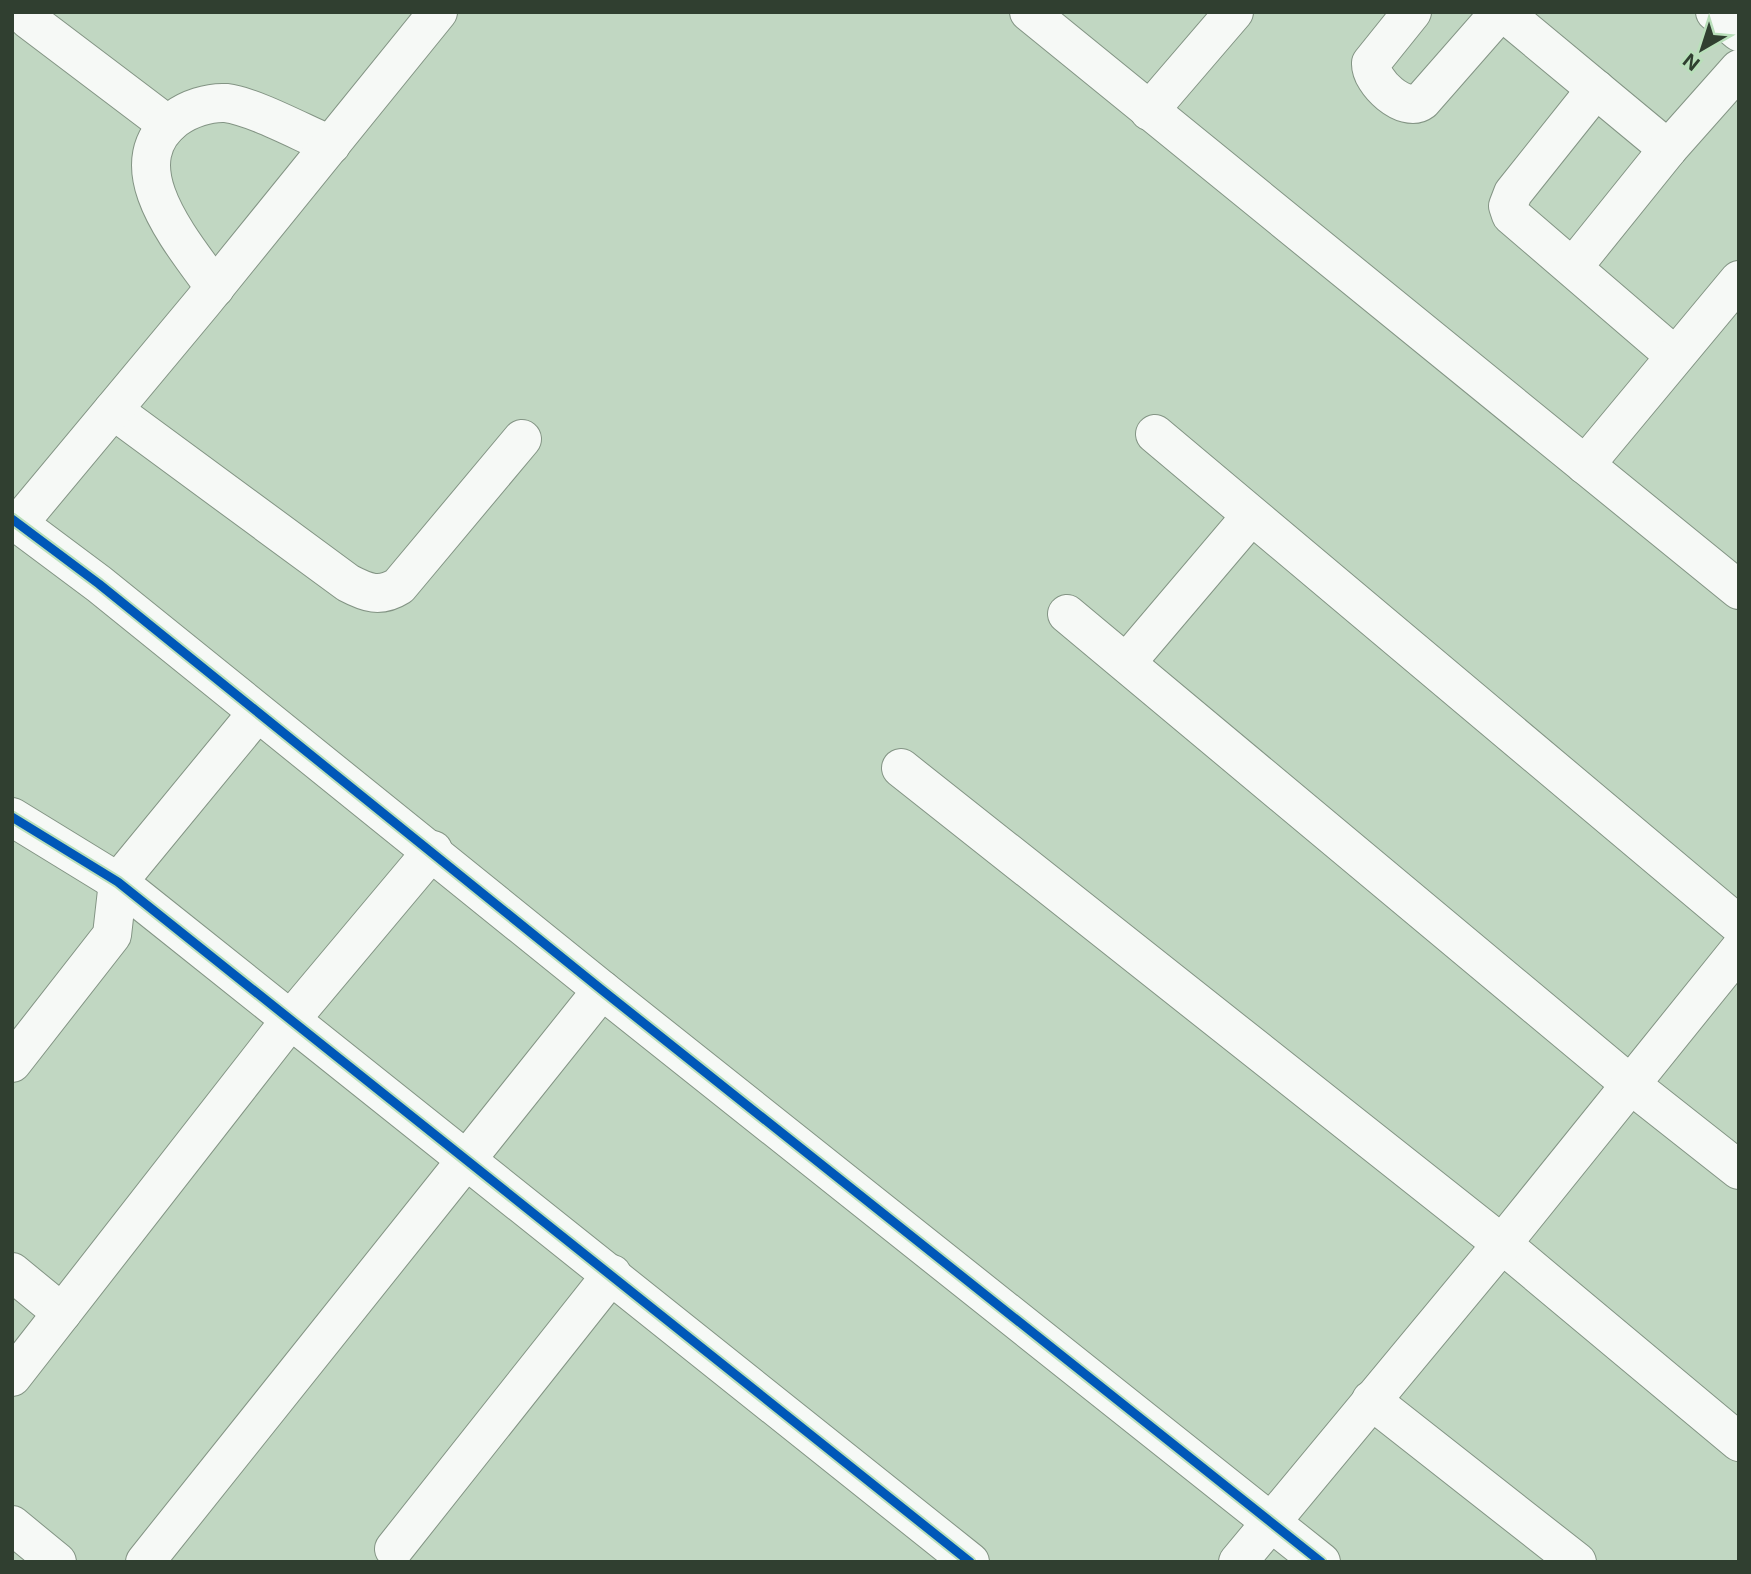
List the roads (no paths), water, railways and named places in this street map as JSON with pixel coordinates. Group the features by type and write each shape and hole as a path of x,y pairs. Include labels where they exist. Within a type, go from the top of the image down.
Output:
{"street":[{"path":"438,12 215,288 15,521 99,584 257,713 433,850 602,990 1321,1562"},
{"path":"1029,12 1739,590"},
{"path":"1149,111 1234,12"},
{"path":"1412,12 1371,63 1370,73 1408,106 1415,106 1501,12 1668,149"},
{"path":"24,23 168,125"},
{"path":"1573,267 1668,149 1739,69"},
{"path":"1596,89 1513,193 1508,206 1511,215 1519,223 1675,356"},
{"path":"215,288 168,221 152,181 157,142 168,125 183,113 225,103 331,145"},
{"path":"1585,465 1739,279"},
{"path":"113,410 348,583 375,594 389,592 408,575 522,439"},
{"path":"1154,434 1739,925"},
{"path":"1127,662 1251,516"},
{"path":"1067,614 1630,1084 1739,1170"},
{"path":"12,1063 112,935 118,881 257,713"},
{"path":"901,768 1502,1244 1739,1442"},
{"path":"12,817 118,881 292,1017 971,1562"},
{"path":"12,1377 292,1017 433,850"},
{"path":"1238,1562 1502,1244 1739,950"},
{"path":"145,1562 602,990"},
{"path":"12,1272 62,1313"},
{"path":"394,1549 612,1274"},
{"path":"1371,1400 1577,1562"},
{"path":"12,1525 57,1562"}]}
